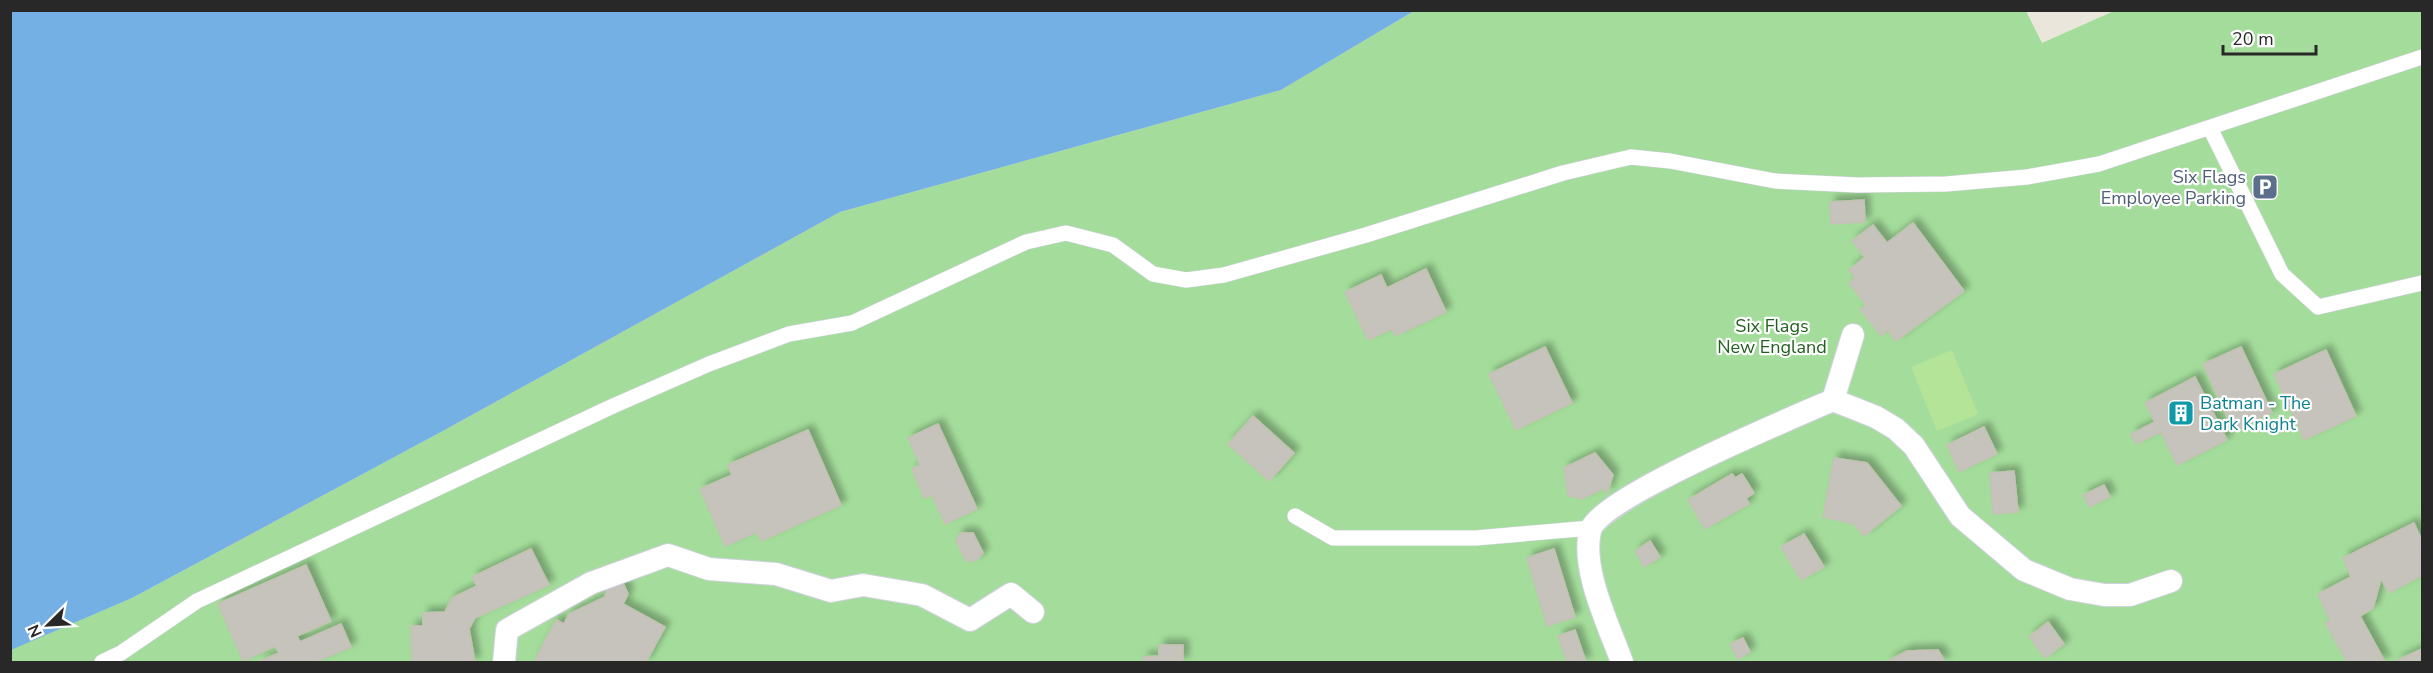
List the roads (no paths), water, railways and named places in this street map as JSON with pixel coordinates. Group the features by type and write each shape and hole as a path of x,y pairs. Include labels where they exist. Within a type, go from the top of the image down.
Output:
{"street":[{"path":"1833,400 1853,335"},
{"path":"1622,663 1594,585 1588,544 1591,528 1611,509 1638,491 1833,400 1876,417 1896,429 1914,446 1960,516 2024,570 2070,589 2104,595 2130,595 2171,581"},
{"path":"504,663 507,630 591,584 668,555 709,569 776,574 831,591 863,585 922,595 970,620 1011,594 1034,612"}],"lane":[{"path":"102,663 121,653 197,601 613,406 709,364 789,334 852,323 1026,242 1066,233 1113,244 1153,274 1186,280 1224,275 1366,235 1563,173 1631,157 1670,161 1775,181 1857,185 1946,184 2027,177 2098,164 2422,57"},
{"path":"2210,128 2282,274 2318,307 2422,283"},
{"path":"1295,516 1333,538 1476,538 1591,528"}],"water":[{"path":"11,10 1414,11 1281,90 840,212 441,432 132,598 11,650"}],"place":[{"name":"Six Flags Employee Parking","path":"2265,187"},
{"name":"Batman - The Dark Knight","path":"2181,413"}],"park label":[{"name":"Six Flags New England","path":"1772,336"}]}
